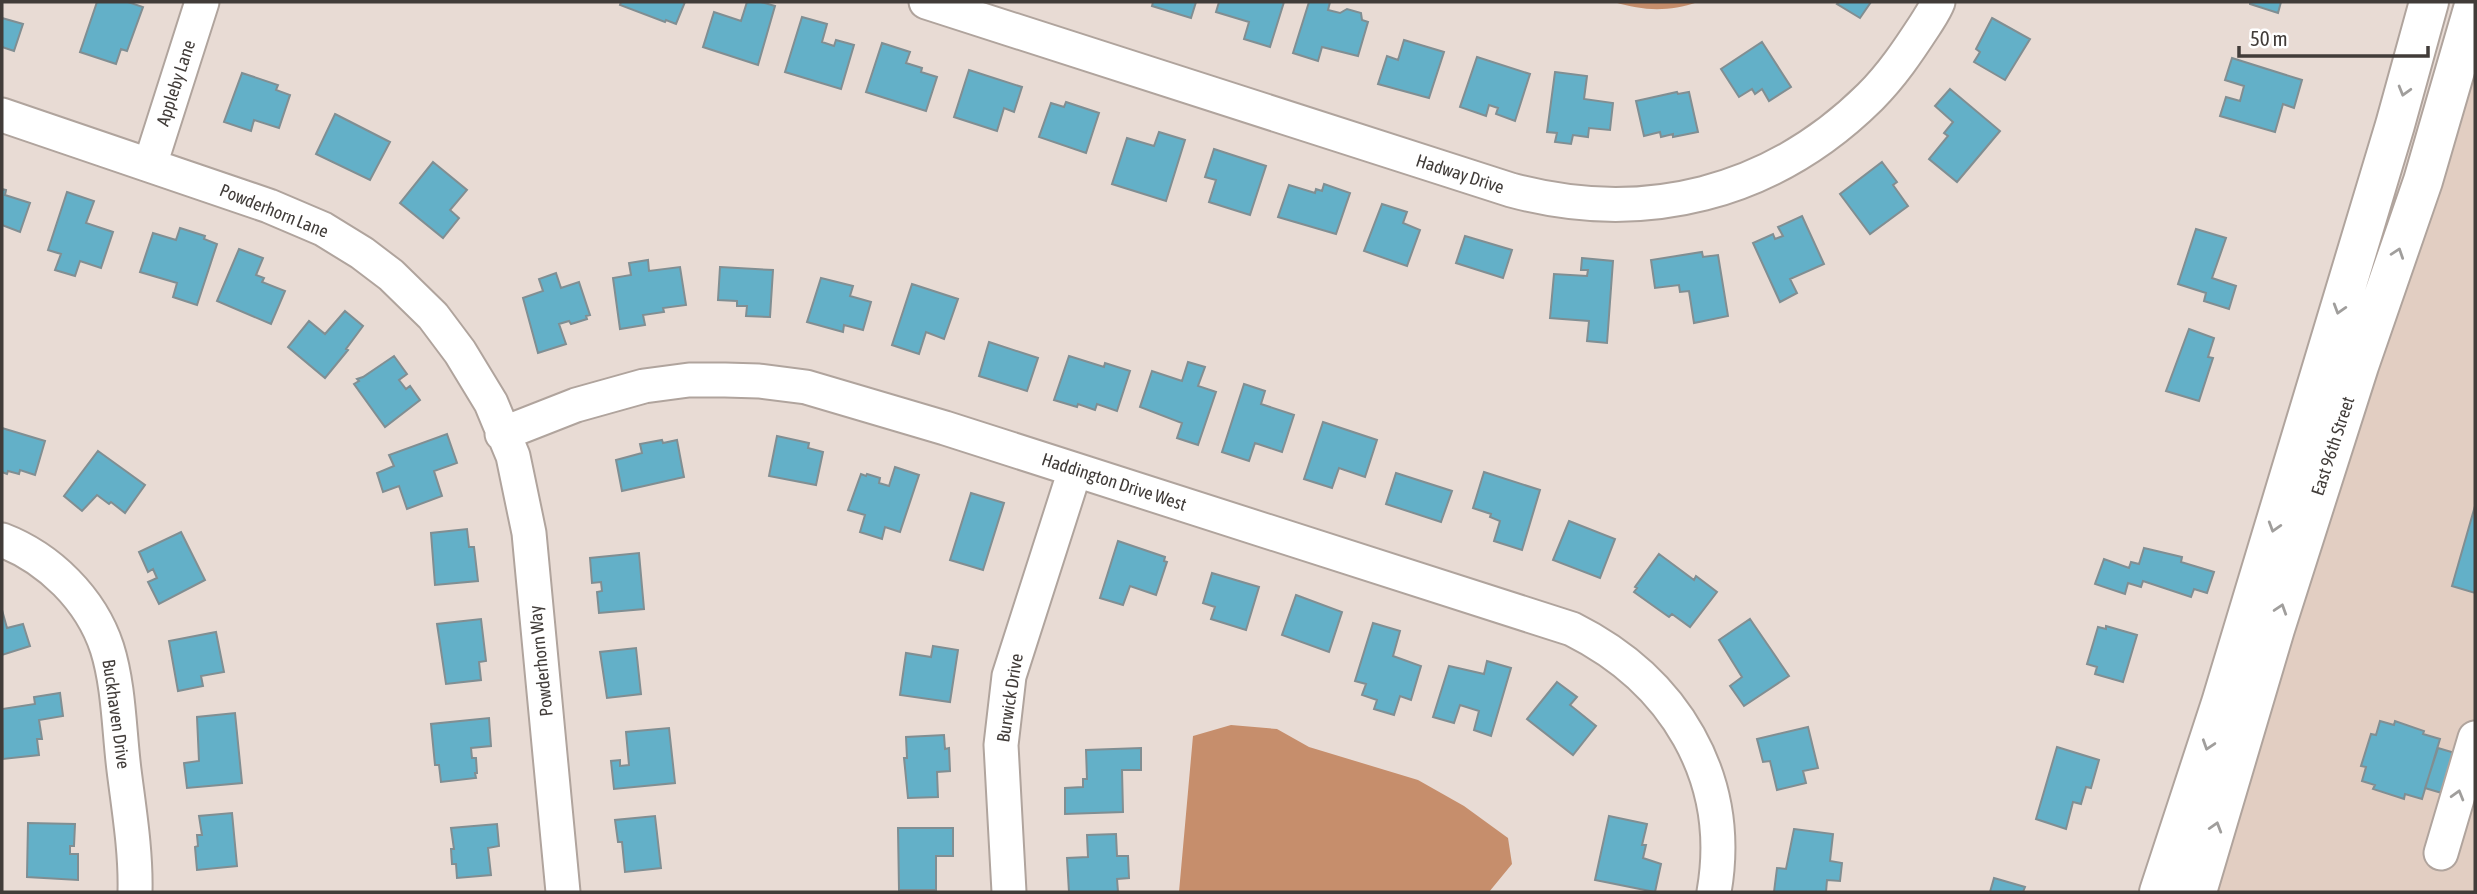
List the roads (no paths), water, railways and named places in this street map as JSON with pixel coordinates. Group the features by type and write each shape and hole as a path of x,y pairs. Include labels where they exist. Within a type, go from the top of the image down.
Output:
{"main road":[{"name":"East 96th Street","path":"2159,892 2229,676 2395,125 2429,2"},
{"name":"East 96th Street","path":"2197,892 2275,629 2359,366 2423,181 2475,2"}],"street":[{"name":"Appleby Lane","path":"150,165 202,2"},
{"name":"Hadway Drive","path":"926,2 1511,190 1580,204 1627,205 1674,200 1731,186 1784,162 1814,144 1852,116 1885,83 1913,46 1938,2"},
{"name":"Powderhorn Lane","path":"2,116 301,218 343,240 382,267 433,316 460,352 491,402 502,434"},
{"name":"Haddington Drive West","path":"502,434 576,405 644,386 689,380 759,381 828,392 1572,629 1614,652 1642,675 1685,729 1702,762 1712,796 1718,843 1714,892"},
{"name":"Powderhorn Way","path":"502,434 513,456 529,533 563,892"},
{"name":"Burwick Drive","path":"1009,892 1002,745 1009,676 1075,470"},
{"name":"Buckhaven Drive","path":"2,540 35,557 72,589 92,617 107,650 114,684 135,858 135,892"},
{"path":"2441,853 2475,738"}]}
